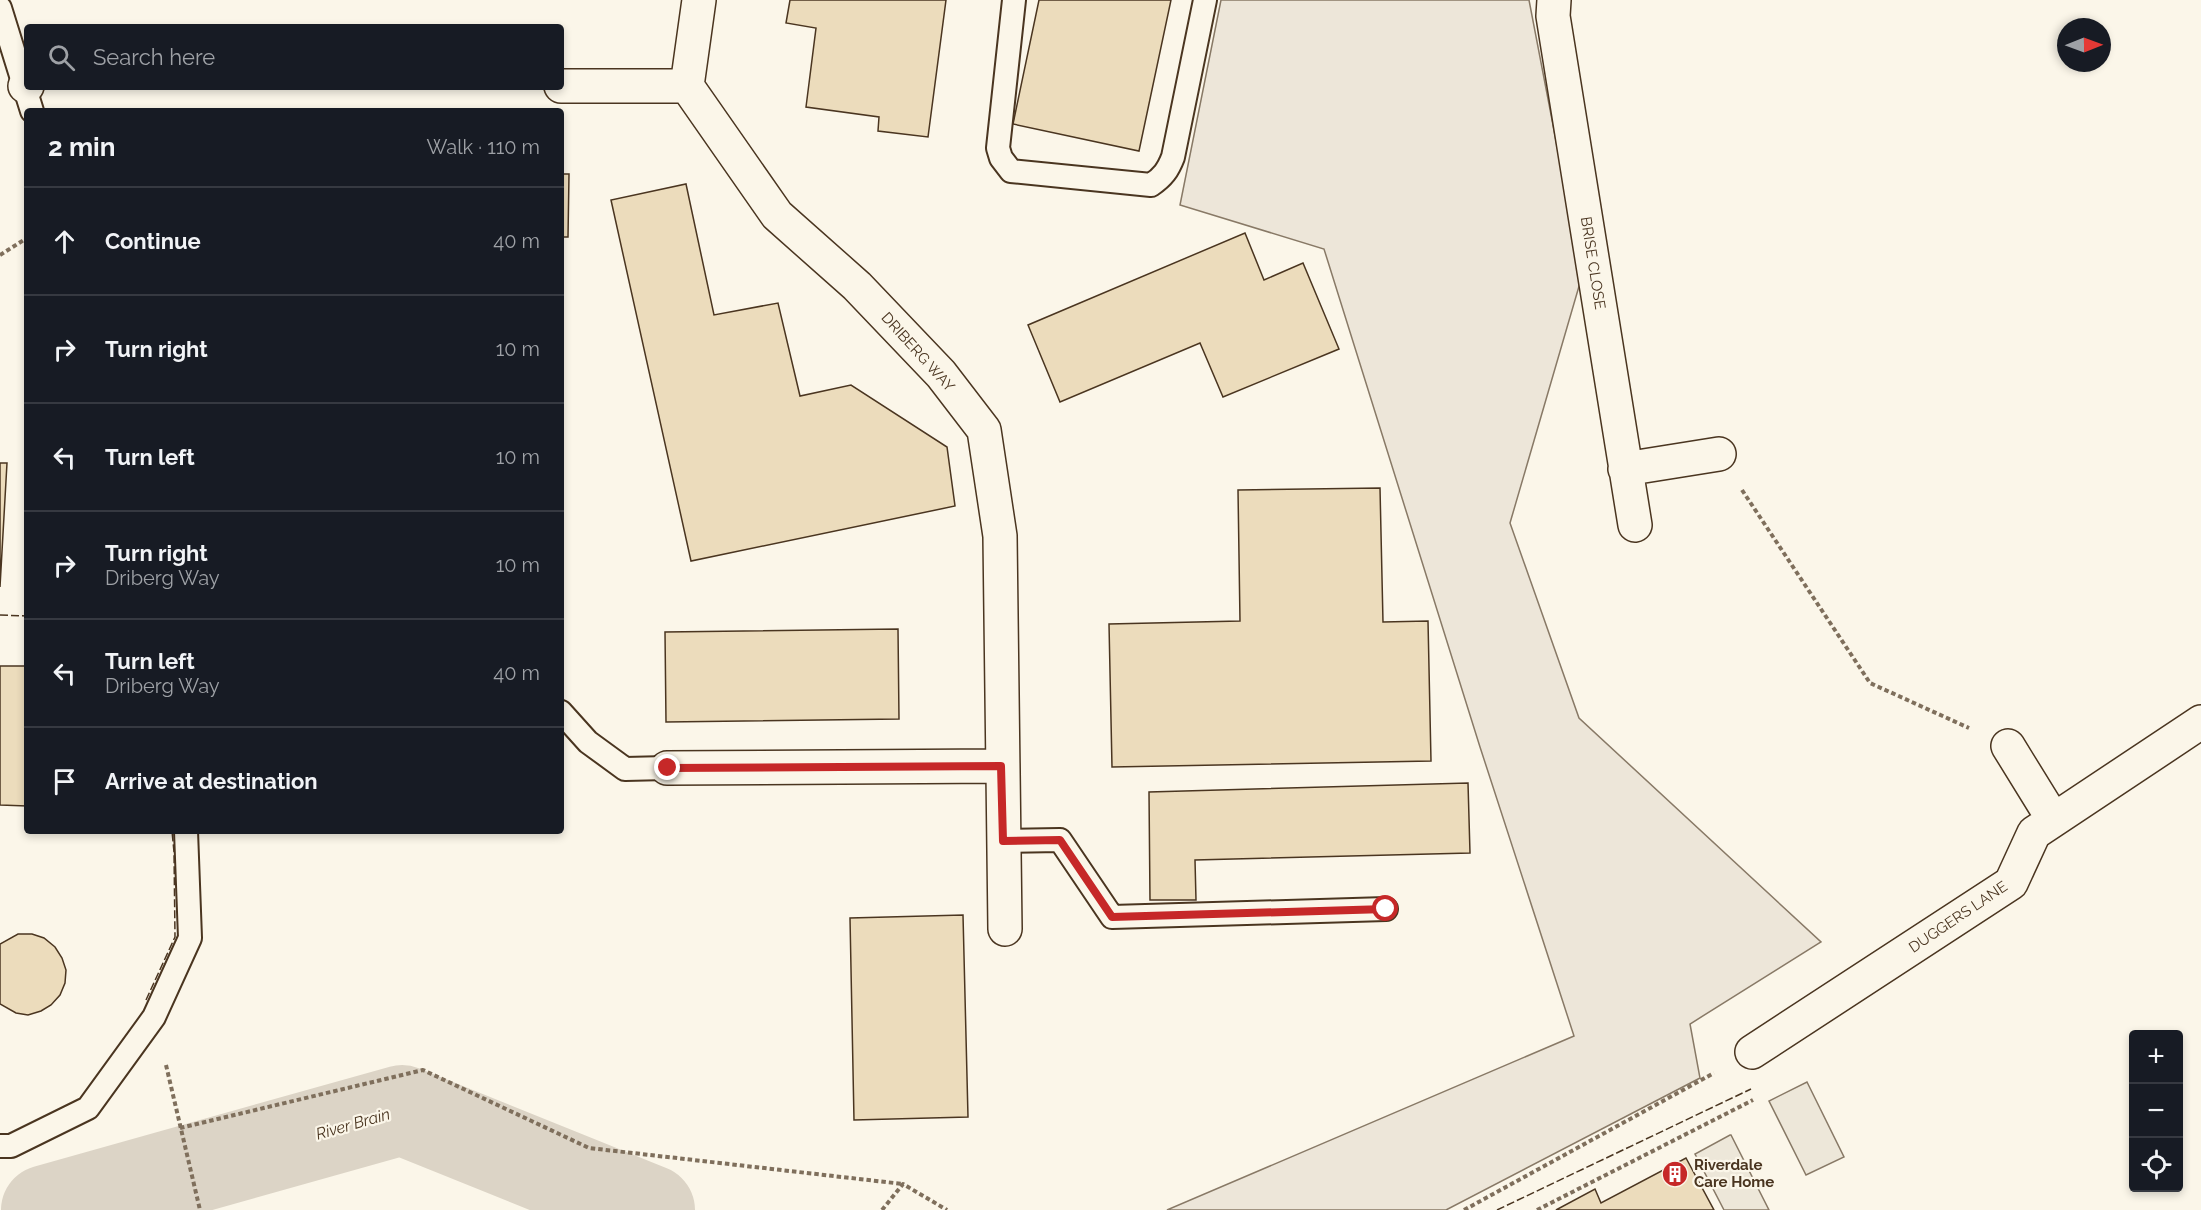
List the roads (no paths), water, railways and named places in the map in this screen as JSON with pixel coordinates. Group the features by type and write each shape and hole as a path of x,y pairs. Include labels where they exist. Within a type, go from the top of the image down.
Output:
{"street":[{"path":"564,86 687,86 699,0"},
{"name":"BRISE CLOSE","path":"1554,0 1553,16 1635,525"},
{"name":"DRIBERG WAY","path":"687,86 777,215 857,286 941,374 984,430 1000,536 1001,766 1005,930"},
{"path":"1625,469 1719,454"},
{"name":"DUGGERS LANE","path":"1752,1052 2011,883 2034,833 2201,723"},
{"path":"2008,746 2053,819"},
{"path":"668,768 1001,766"}],"lane":[{"path":"1014,0 998,148 1005,166 1011,171 1150,185 1168,170 1173,157 1205,0"},
{"path":"0,8 24,83"},
{"path":"564,715 588,742 625,769 668,768"},
{"path":"0,1146 10,1146 88,1108 154,1017 190,938 186,834"},
{"path":"1003,841 1060,840 1112,917 1386,909"}],"waterway":[{"name":"River Brain","path":"46,1210 402,1110 650,1210"}],"place":[{"name":"Riverdale Care Home","path":"1675,1174"}]}
